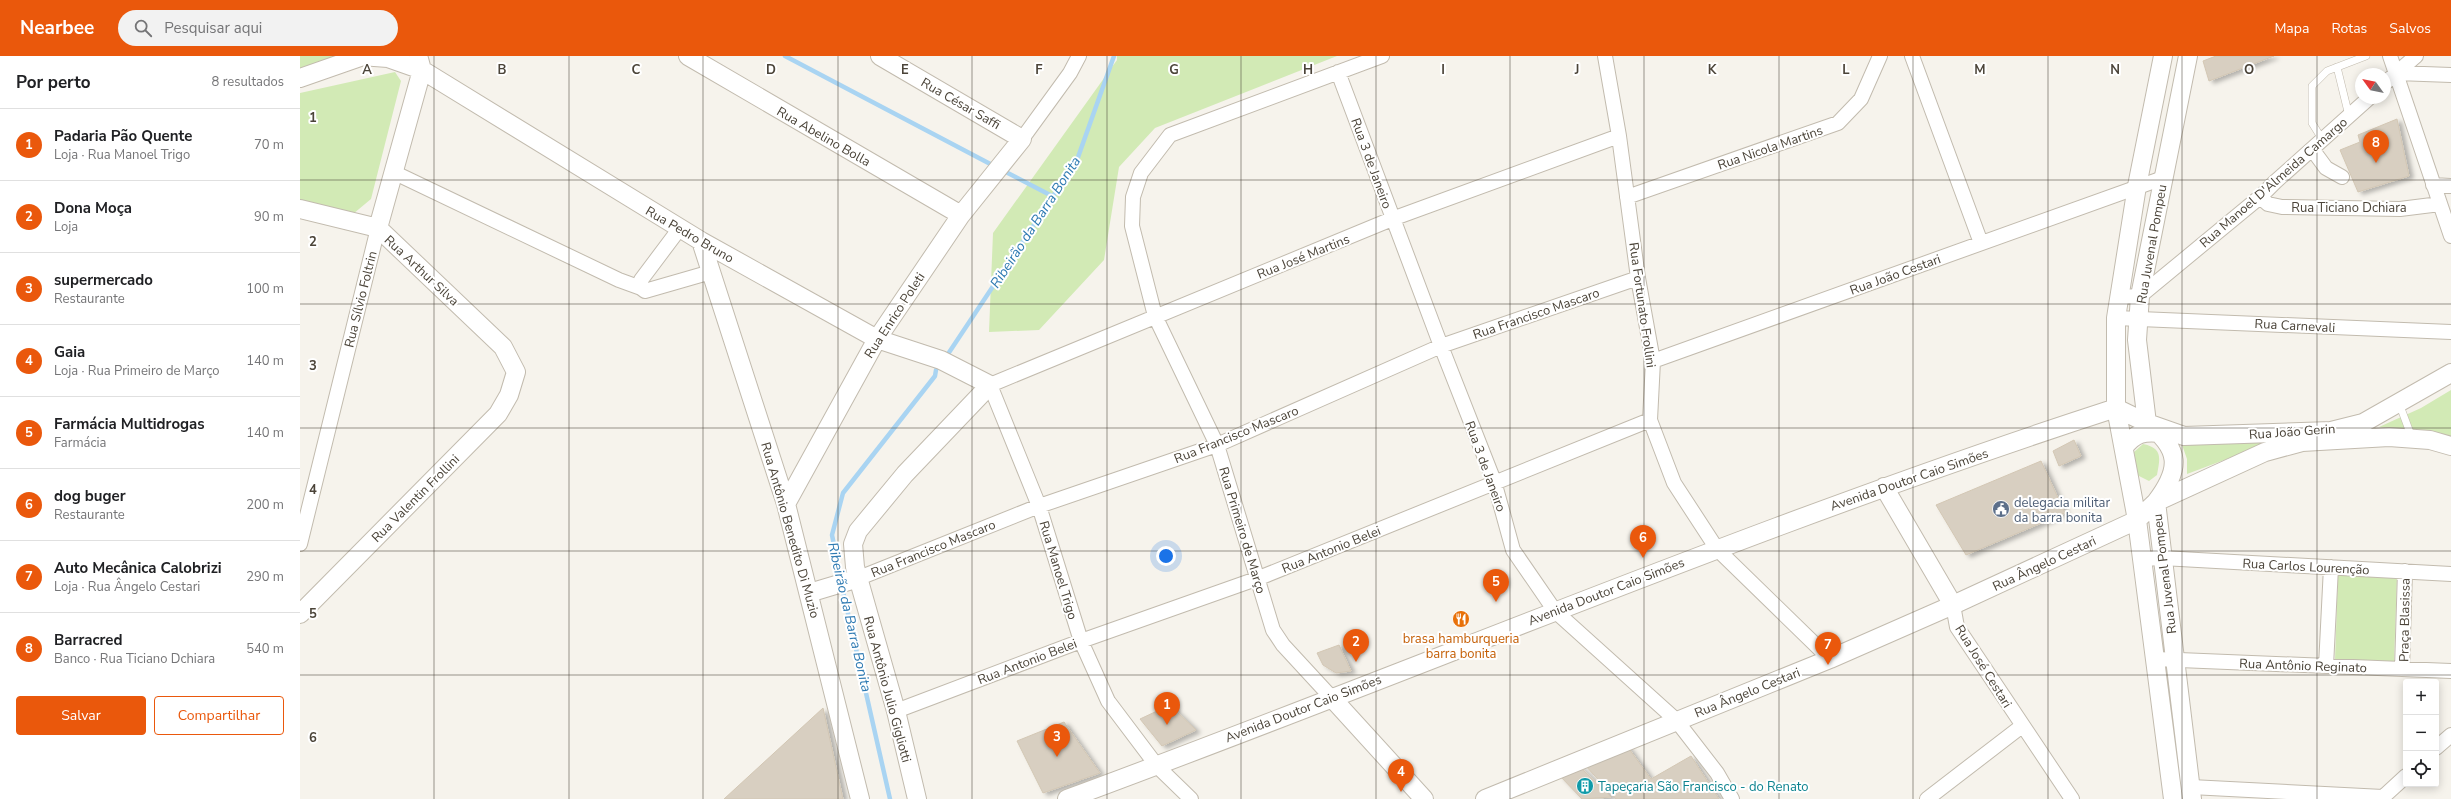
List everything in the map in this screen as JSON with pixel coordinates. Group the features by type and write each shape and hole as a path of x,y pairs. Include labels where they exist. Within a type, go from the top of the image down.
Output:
{"street":[{"path":"300,78 362,56"},
{"name":"Rua Pedro Bruno","path":"362,56 420,63 701,241 877,339 941,360 990,385"},
{"name":"Rua Abelino Bolla","path":"688,56 961,215"},
{"name":"Rua César Saffi","path":"880,56 1022,139"},
{"path":"1022,139 1070,73 1079,56"},
{"name":"Rua Primeiro de Março","path":"1382,56 1170,135 1142,173 1133,197 1132,226 1155,316 1216,445 1259,578 1273,630 1283,645 1424,799"},
{"name":"Rua Fortunato Frollini","path":"1605,56 1619,136 1638,278 1654,361 1650,420 1674,483 1717,549 1830,659"},
{"name":"Rua Nicola Martins","path":"1627,197 1838,123 1861,99 1880,56"},
{"path":"1912,56 1980,243"},
{"name":"Rua Juvenal Pompeu","path":"2163,56 2137,186 2116,318 2116,408 2137,520 2173,799"},
{"name":"Rua Juvenal Pompeu","path":"2188,56 2140,296 2137,340 2154,428 2168,441 2174,460 2170,480 2156,502 2192,793"},
{"path":"2390,56 2451,236"},
{"path":"2391,78 2416,56"},
{"name":"Rua Sílvio Foltrin","path":"300,544 420,63"},
{"name":"Rua 3 de Janeiro","path":"1338,72 1392,219 1494,481 1513,550 1555,611 1676,720 1717,773 1732,799"},
{"path":"2397,73 2451,75"},
{"name":"Rua Manoel D'Almeida Camargo","path":"2140,296 2260,197 2362,104"},
{"name":"Rua José Martins","path":"990,385 1392,219 1619,136"},
{"name":"Rua Enrico Poleti","path":"786,504 877,339 961,215 1022,139"},
{"path":"2317,144 2326,168 2342,177"},
{"path":"393,172 620,280 641,284 645,291 712,272"},
{"name":"Rua João Cestari","path":"1654,361 2137,186 2163,178"},
{"path":"2433,185 2451,186"},
{"name":"Rua Ticiano Dchiara","path":"2260,197 2268,204 2282,207 2400,209 2440,204"},
{"name":"Rua Arthur Silva","path":"300,209 378,228 503,347 516,372"},
{"path":"641,284 680,228"},
{"name":"Rua Antônio Benedito Di Muzio","path":"701,241 786,504 812,592 860,799"},
{"name":"Rua Francisco Mascaro","path":"812,592 852,580 1039,506 1216,445 1441,346 1638,278"},
{"path":"2120,296 2140,296"},
{"name":"Rua Carnevali","path":"2116,318 2451,332"},
{"name":"Rua Valentin Frollini","path":"300,614 498,414 510,395 516,372"},
{"name":"Rua João Gerin","path":"2154,428 2184,436 2331,431 2363,423 2451,373"},
{"name":"Rua Manoel Trigo","path":"990,385 1039,506 1081,641 1108,701 1157,766 1191,799"},
{"name":"Rua Antônio Julio Gigliotti","path":"917,799 896,711 852,580 855,568 853,544 858,531 905,474 990,385"},
{"path":"2116,408 2154,428"},
{"name":"Avenida Doutor Caio Simões","path":"1067,799 1157,766 1331,697 1717,549 1884,487 2116,408"},
{"name":"Rua Antonio Belei","path":"896,711 1081,641 1259,578 1494,481 1650,420"},
{"path":"2124,447 2142,433 2154,428"},
{"path":"2156,502 2265,452 2295,444 2353,437 2412,438 2451,446"},
{"name":"Rua José Cestari","path":"1884,487 1953,605 1957,627 2072,799"},
{"name":"Rua Ângelo Cestari","path":"1485,799 1676,720 1830,659 1953,605 2137,520 2156,502"},
{"name":"Rua Carlos Lourenção","path":"2142,559 2162,558 2451,574"},
{"path":"2326,666 2331,567"},
{"name":"Praça Blasissa","path":"2402,669 2405,571"},
{"name":"Rua Antônio Reginato","path":"2155,659 2451,671"},
{"path":"1926,799 2022,726"},
{"path":"2439,745 2451,735"},
{"path":"2173,799 2192,793 2382,798 2403,779"}],"lane":[{"path":"2317,144 2312,123 2312,86 2326,71 2366,56"},
{"path":"2337,67 2349,116"},
{"path":"2399,403 2412,438"}],"green space":[{"path":"300,56 343,56 300,69"},
{"path":"1117,56 1337,56 1155,128 1119,167 1104,260 1039,330 989,332 993,233 1117,60"},
{"path":"395,72 401,81 371,199 353,214 300,203 300,93"},
{"path":"2451,390 2451,439 2379,427 2421,408"},
{"path":"2180,439 2272,442 2187,474 2187,459"},
{"path":"2143,444 2154,448 2159,455 2157,475 2149,481 2137,475 2134,452"},
{"path":"2338,575 2397,577 2394,662 2335,660"}],"building":[{"path":"2216,56 2274,56 2209,81 2203,61"},
{"path":"2397,119 2409,176 2358,192 2340,150 2360,142 2358,135"},
{"path":"2074,440 2081,456 2059,466 2053,451"},
{"name":"delegacia militar da barra bonita","path":"2041,461 2065,513 1966,555 1936,505"},
{"path":"1339,645 1351,671 1336,673 1323,665 1317,653"},
{"path":"1170,705 1196,730 1162,746 1140,719"},
{"path":"823,708 843,799 724,799"},
{"path":"1064,722 1100,773 1043,793 1017,741"},
{"path":"1627,746 1651,779 1691,756 1719,799 1616,799 1583,763"},
{"name":"Tapeçaria São Francisco - do Renato","path":"1579,766 1611,797 1582,799 1559,775"}],"waterway":[{"path":"785,56 996,167"},
{"name":"Ribeirão da Barra Bonita","path":"946,357 1077,160 1114,56"},
{"path":"1002,170 1052,196"},
{"name":"Ribeirão da Barra Bonita","path":"841,579 832,535 843,493 935,376 936,370"},
{"name":"Ribeirão da Barra Bonita","path":"842,587 890,799"}],"place":[{"name":"Barracred","path":"2376,163"},
{"name":"delegacia militar da barra bonita","path":"2001,509"},
{"name":"dog buger","path":"1643,558"},
{"name":"Farmácia Multidrogas","path":"1496,602"},
{"name":"brasa hamburqueria barra bonita","path":"1461,619"},
{"name":"Dona Moça","path":"1356,662"},
{"name":"Auto Mecânica Calobrizi","path":"1828,665"},
{"name":"Padaria Pão Quente","path":"1167,725"},
{"name":"supermercado","path":"1057,757"},
{"name":"Tapeçaria São Francisco - do Renato","path":"1585,786"},
{"name":"Gaia","path":"1401,792"}]}
